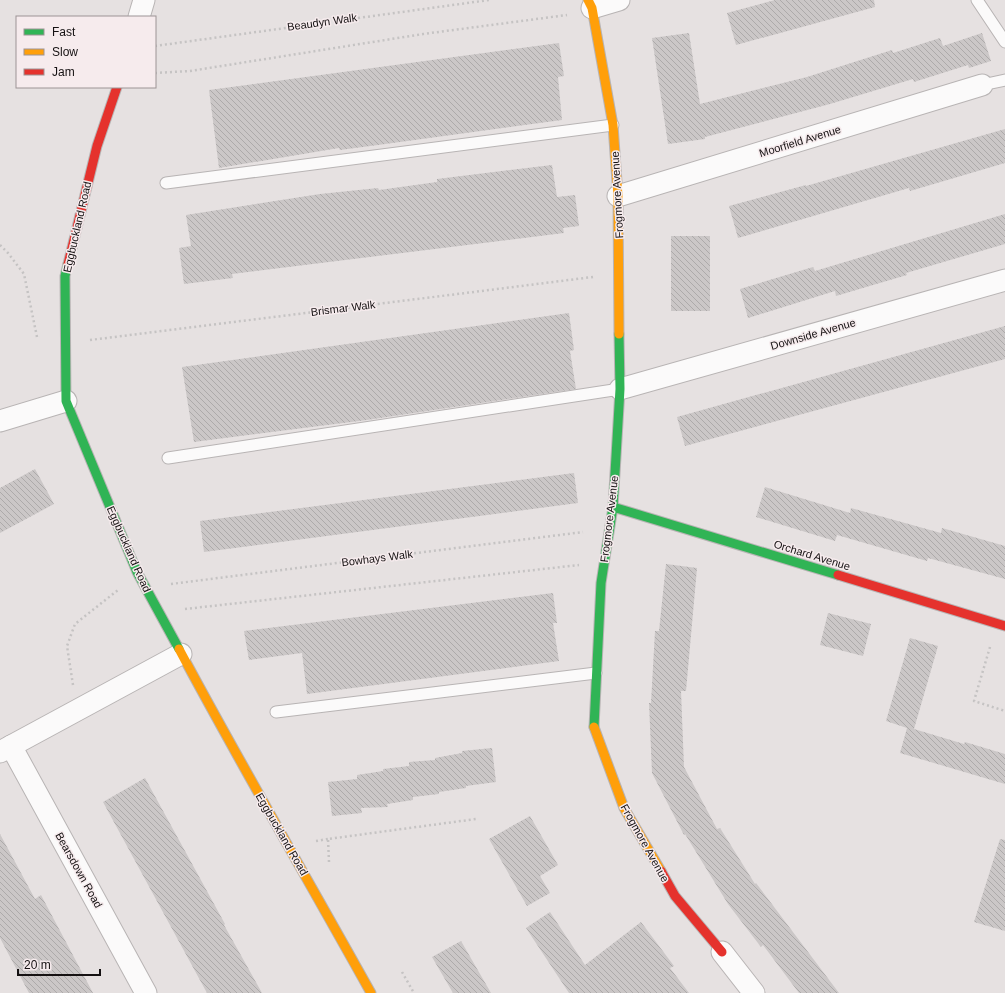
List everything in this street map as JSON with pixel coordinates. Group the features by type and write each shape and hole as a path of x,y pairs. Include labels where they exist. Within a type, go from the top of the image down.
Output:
{"street":[{"path":"139,16 144,0"},
{"path":"590,4 619,0"},
{"name":"Frogmore Avenue","path":"590,4 613,125 618,196 620,274 620,388 613,508 600,583 594,727 624,808 675,896 754,993"},
{"name":"Moorfield Avenue","path":"618,196 982,86"},
{"name":"Eggbuckland Road","path":"117,88 97,146 65,276 66,401 99,477 137,572 181,654 371,993"},
{"name":"Downside Avenue","path":"620,388 1005,280"},
{"path":"0,420 66,401"},
{"name":"Orchard Avenue","path":"613,508 1001,625"},
{"name":"Bearsdown Road","path":"146,993 6,749 181,654"}],"lane":[{"path":"977,0 1005,42"},
{"path":"982,86 1005,80"},
{"path":"166,182 613,125"},
{"path":"168,458 620,388"},
{"path":"276,712 596,674"}],"path":[{"name":"Beaudyn Walk","path":"156,46 489,0"},
{"path":"156,73 190,71 423,34 568,15 570,10"},
{"path":"0,245 24,274 37,337 66,332"},
{"name":"Brismar Walk","path":"66,343 620,274"},
{"name":"Bowhays Walk","path":"146,587 609,529"},
{"path":"158,612 604,562"},
{"path":"83,707 74,687 68,662 67,646 75,624 112,595 137,572"},
{"path":"1001,625 974,700 1005,711"},
{"path":"329,869 328,839 476,819"},
{"path":"402,972 414,993"}],"building":[{"path":"775,0 874,0 875,7 736,45 727,13"},
{"path":"689,33 700,104 807,77 892,50 893,53 940,38 943,46 982,33 991,61 969,68 968,65 914,82 913,79 830,104 705,137 705,139 668,144 652,38"},
{"path":"559,43 564,76 558,77 562,120 340,150 339,148 219,168 209,90"},
{"path":"1005,129 1005,163 910,191 909,188 738,238 729,206 806,186"},
{"path":"552,165 557,197 575,195 579,226 563,228 564,233 232,274 233,278 184,284 179,248 191,246 186,215 320,194 378,188 379,190 437,182 437,179"},
{"path":"1005,214 1005,244 906,273 907,275 836,296 835,291 748,318 740,289 813,267 815,271"},
{"path":"671,236 710,236 710,311 671,311"},
{"path":"569,313 574,350 570,351 576,389 367,420 194,442 182,367"},
{"path":"1005,326 1005,359 685,446 677,417"},
{"path":"35,469 54,504 0,533 0,488"},
{"path":"574,473 578,503 204,552 200,521"},
{"path":"765,487 850,513 851,508 941,533 942,528 1005,546 1005,579 928,558 927,561 837,535 835,541 756,517"},
{"path":"666,564 697,568 686,691 681,691 684,767 717,829 720,828 755,884 756,883 839,993 799,993 763,945 761,947 728,904 685,834 684,835 652,773 649,703 651,703 655,631 659,631"},
{"path":"553,593 557,623 553,623 559,661 307,694 302,653 249,660 244,631"},
{"path":"828,613 871,624 863,656 820,645"},
{"path":"910,638 938,646 914,729 964,744 965,742 1005,754 1005,784 900,753 907,728 886,721"},
{"path":"492,748 496,782 466,786 466,788 439,792 439,794 413,797 413,800 387,804 388,807 361,808 362,813 332,816 328,782 357,779 357,775 383,771 383,769 409,766 409,762 435,760 435,758 462,753 462,751"},
{"path":"145,778 262,993 207,993 103,802"},
{"path":"530,816 558,865 540,876 550,893 527,906 489,839"},
{"path":"0,834 35,899 41,895 93,993 29,993 0,938"},
{"path":"1000,839 1005,840 1005,931 974,922"},
{"path":"550,912 585,965 641,922 674,966 670,968 689,993 569,993 526,928"},
{"path":"461,941 491,993 453,993 432,957"}],"traffic: fast":[{"path":"68,264 65,276 66,401 137,572 179,649"},
{"path":"594,727 601,583 613,507 620,389 619,334"},
{"path":"613,507 838,575"}],"traffic: slow":[{"path":"588,0 592,8 613,125 618,196 619,334"},
{"path":"179,649 371,993"},
{"path":"594,727 624,808 661,871"}],"traffic: jam":[{"path":"68,264 97,146 117,88"},
{"path":"838,575 1005,626"},
{"path":"661,871 675,896 722,952"}]}
